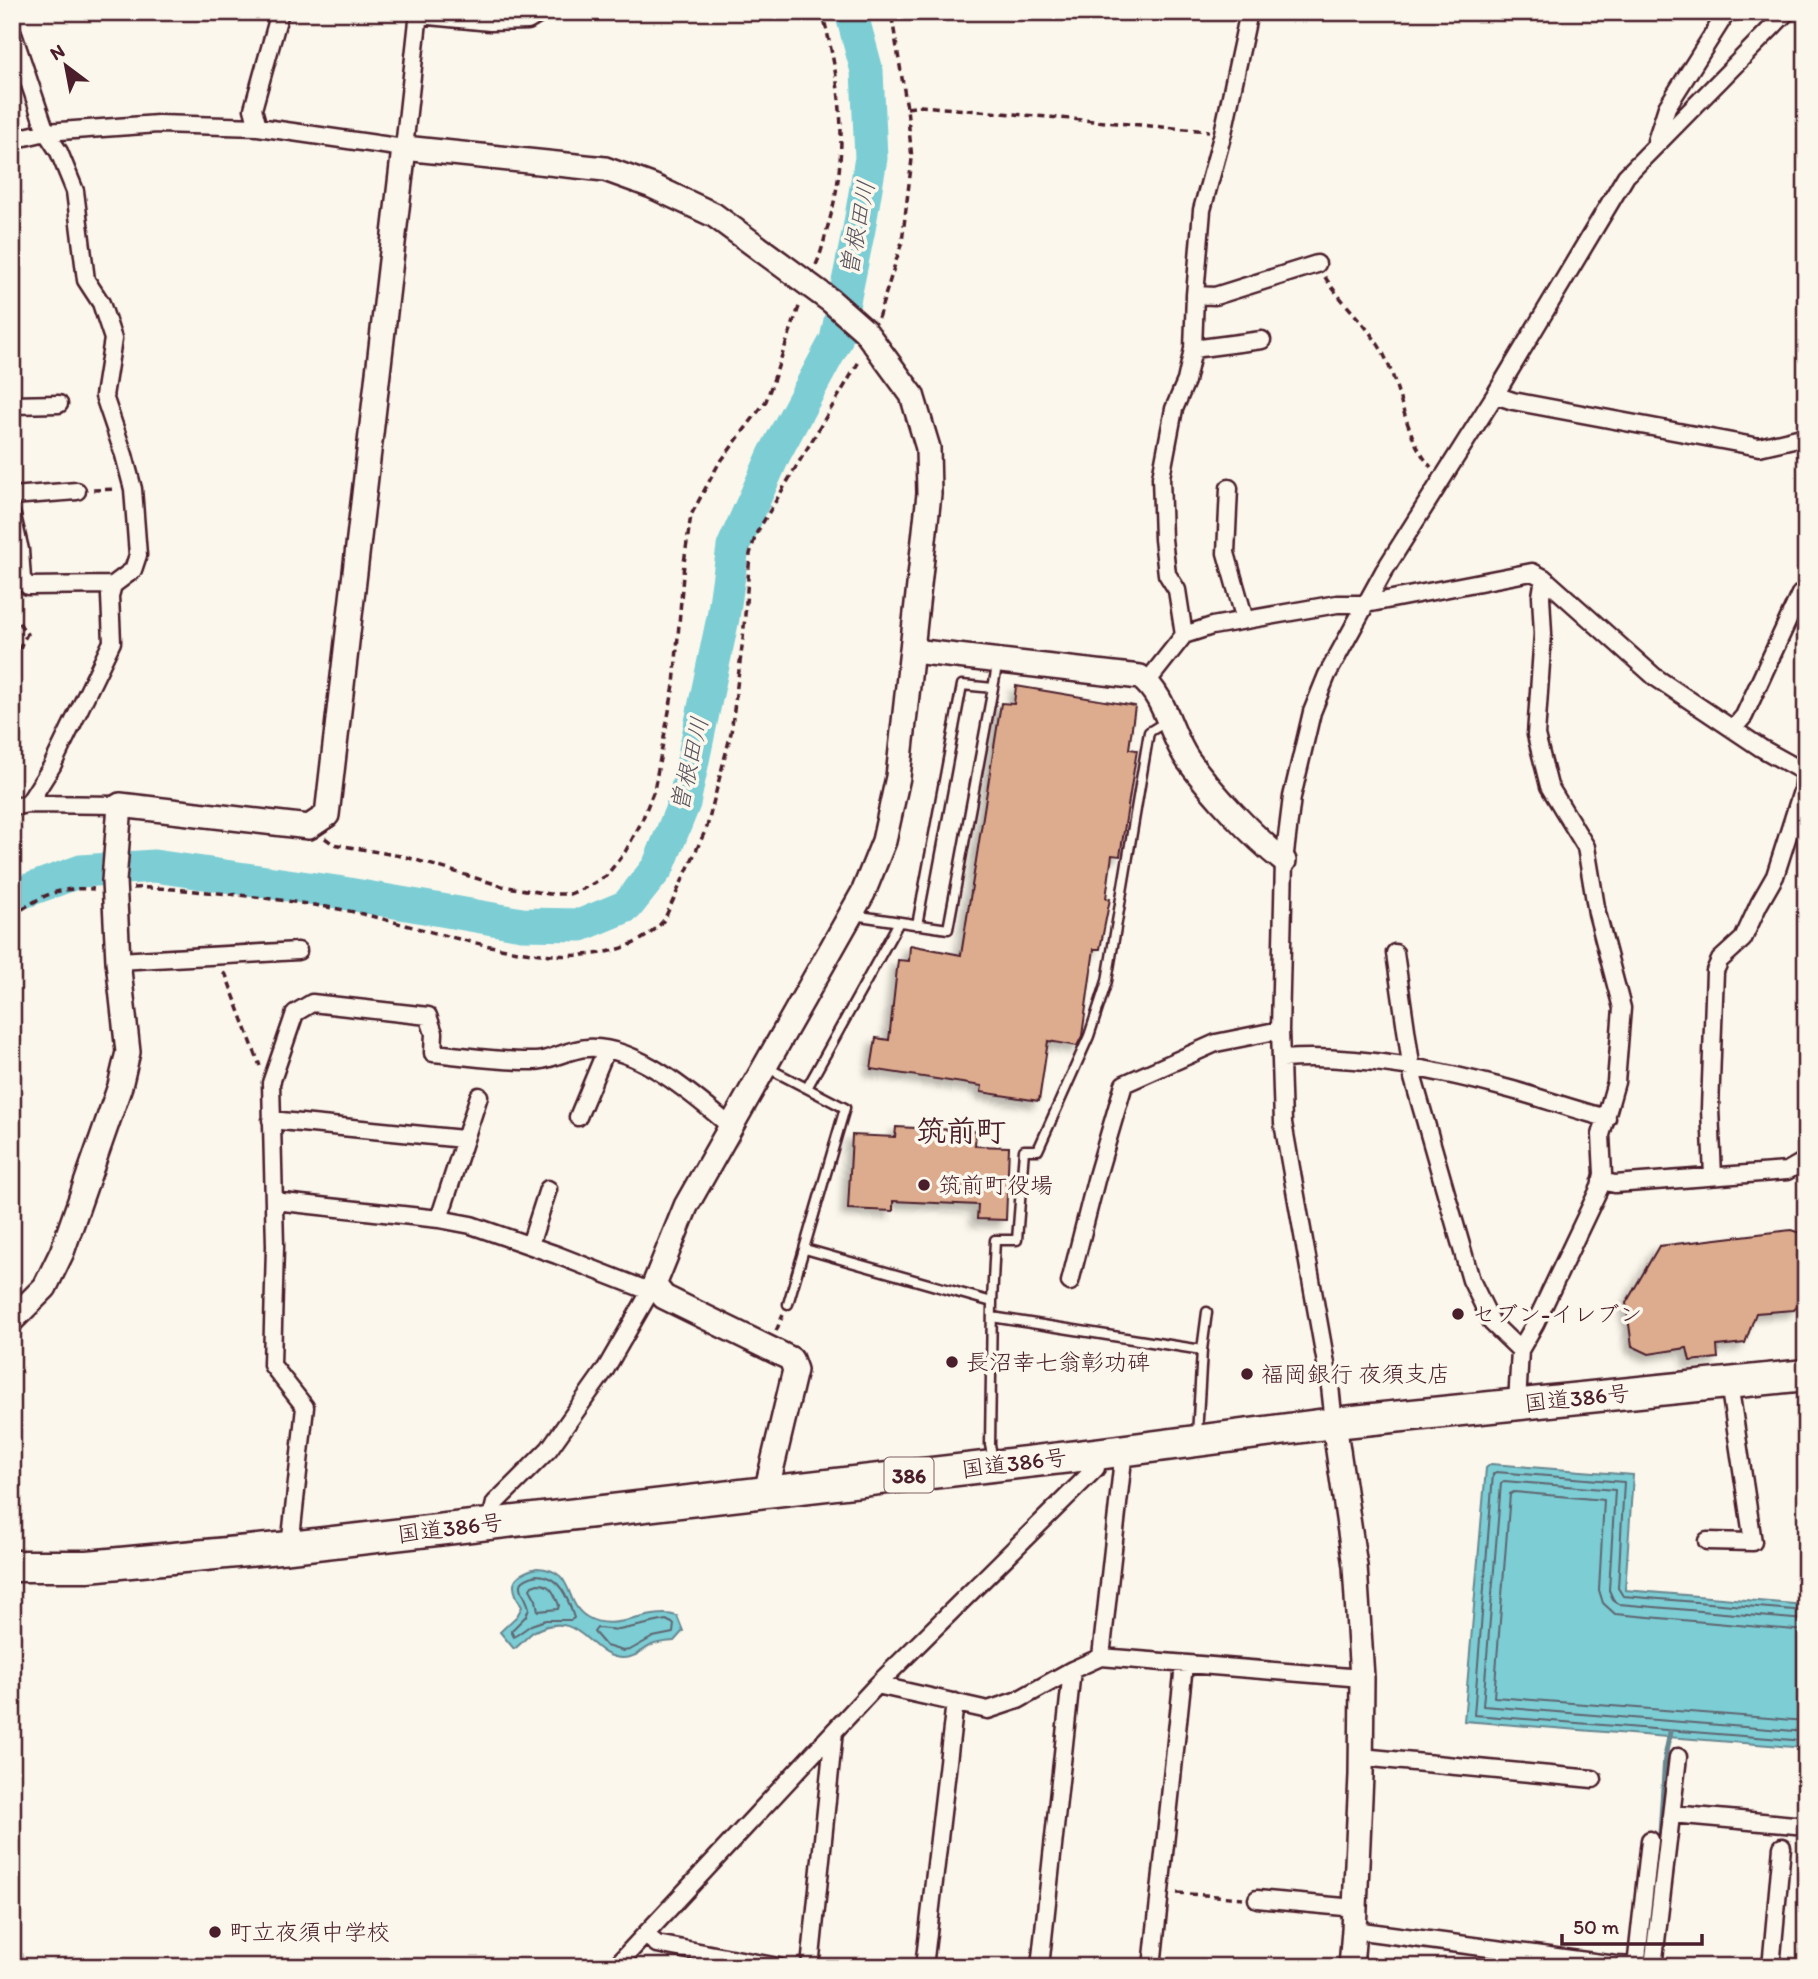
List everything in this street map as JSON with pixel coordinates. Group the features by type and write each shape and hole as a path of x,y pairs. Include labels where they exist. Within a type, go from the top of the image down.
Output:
{"highway":[{"name":"国道386号","path":"12,1566 89,1566 290,1547 995,1466 1334,1423 1806,1375"}],"street":[{"path":"258,127 253,109 280,12"},
{"path":"20,806 309,827 327,816 419,14 489,22 527,21 543,12"},
{"path":"1184,635 1177,590 1167,574 1161,477 1174,409 1186,381 1193,349 1202,210 1223,133 1249,12"},
{"path":"1655,144 1667,107 1727,12"},
{"path":"1350,1967 1355,1919 1362,1678 1355,1566 1330,1386 1283,1123 1280,1030 1284,861 1292,797 1312,712 1327,675 1366,604 1626,176 1787,12"},
{"path":"12,31 46,132 59,152 75,191 86,280 101,303 113,339 104,396 133,489 138,555 133,570 113,585 28,586 22,579 20,550 12,516"},
{"path":"12,140 46,132 158,124 258,127 404,148 606,169 652,186 714,215 809,283 868,335 912,396 928,448 929,494 898,777 884,841 863,893 686,1206 651,1288 605,1370 549,1449 495,1503 490,1523"},
{"path":"1195,295 1215,296 1317,264"},
{"path":"1193,349 1262,340"},
{"path":"1494,396 1759,447 1806,436"},
{"path":"12,405 59,404"},
{"path":"1228,488 1226,553 1245,620"},
{"path":"12,496 77,491"},
{"path":"1147,682 1184,635 1212,626 1337,604 1366,604 1532,572 1544,578 1655,677 1733,729 1802,767 1802,791 1775,876 1743,939 1720,960 1715,971 1710,1109 1713,1176"},
{"path":"1517,1404 1520,1350 1535,1324 1601,1181 1601,1135 1616,1082 1622,1009 1597,913 1586,847 1549,786 1536,735 1544,578"},
{"path":"20,806 52,766 112,642 110,596 113,585"},
{"path":"1733,729 1744,716 1800,594"},
{"path":"913,651 1140,677 1147,682 1187,758 1258,840 1284,861"},
{"path":"12,1320 44,1286 62,1252 120,1086 128,1052 118,961 115,885 119,815"},
{"path":"118,961 298,951"},
{"path":"1395,953 1411,1068 1471,1280 1492,1323 1520,1350"},
{"path":"290,1547 304,1407 272,1365 274,1201 271,1083 295,1013 312,1003 428,1016 434,1033 433,1053 538,1062 564,1052 589,1048 621,1052 645,1062 730,1126"},
{"path":"1070,1282 1124,1084 1216,1043 1280,1030"},
{"path":"578,1116 606,1050"},
{"path":"1282,1059 1343,1058 1411,1068 1508,1089 1607,1118"},
{"path":"439,1219 479,1096"},
{"path":"271,1120 463,1139"},
{"path":"1601,1181 1615,1184 1787,1171 1806,1160"},
{"path":"530,1245 548,1189"},
{"path":"274,1201 471,1225 651,1288 664,1297 791,1359 795,1370 766,1492"},
{"path":"1707,1541 1753,1542 1729,1382"},
{"path":"1101,1657 1110,1452"},
{"path":"615,1967 877,1685 1110,1452"},
{"path":"877,1685 988,1710 1018,1700 1101,1657 1362,1678"},
{"path":"1152,1967 1184,1665"},
{"path":"1040,1967 1072,1670"},
{"path":"924,1967 955,1702"},
{"path":"810,1967 834,1731"},
{"path":"1361,1757 1593,1779"},
{"path":"1257,1899 1616,1965 1654,1967 1678,1757"},
{"path":"1672,1814 1806,1826"},
{"path":"1636,1966 1650,1840"},
{"path":"1771,1967 1782,1847"},
{"path":"645,1935 657,1944 778,1967"}],"lane":[{"path":"850,915 948,929 998,661"},
{"path":"918,925 961,685 993,688"},
{"path":"995,1466 990,1445 995,1240 1017,1240 1024,1150 1038,1150 1089,1036 1107,981 1149,732 1168,721"},
{"path":"12,794 20,806"},
{"path":"807,1088 899,922"},
{"path":"764,1065 845,1108 788,1304"},
{"path":"805,1250 992,1302"},
{"path":"1198,1441 1196,1426 1207,1312"},
{"path":"992,1317 1202,1350"}],"path":[{"path":"309,827 333,844 405,857 502,886 549,894 570,894 589,886 606,876 625,852 654,790 674,685 684,563 691,515 718,465 766,401 818,262 836,199 841,165 840,97 822,12"},
{"path":"12,916 43,895 70,888 115,885 242,895 345,910 523,953 570,955 614,952 656,930 664,920 707,827 731,733 744,639 750,554 757,534 852,376 902,242 912,159 908,108 891,12"},
{"path":"908,108 935,107 1223,133"},
{"path":"1317,264 1330,285 1374,338 1383,354 1423,458 1441,480"},
{"path":"77,491 133,489"},
{"path":"12,613 27,634 19,649 12,653"},
{"path":"217,970 226,975 263,1074 271,1083"},
{"path":"769,1347 788,1304"},
{"path":"1161,1892 1257,1899"}],"water":[{"path":"1491,1464 1633,1475 1625,1590 1806,1605 1806,1748 1464,1721 1486,1468"},
{"path":"537,1568 558,1574 564,1580 579,1611 587,1617 609,1623 666,1614 677,1616 683,1631 674,1641 655,1644 627,1658 611,1656 574,1629 563,1625 551,1625 535,1631 514,1649 500,1632 517,1616 522,1607 515,1593 514,1582 521,1574"}],"building":[{"path":"1016,686 1135,706 1129,749 1137,750 1120,856 1112,855 1106,898 1110,899 1100,949 1094,949 1082,1036 1077,1046 1048,1041 1039,1101 981,1092 982,1086 871,1069 876,1038 889,1040 898,960 909,961 910,945 961,955 1001,703 1014,704"},
{"path":"896,1127 976,1131 975,1146 1009,1147 1006,1220 977,1219 978,1205 893,1201 893,1211 848,1209 852,1135 895,1137"},
{"path":"1791,1230 1806,1235 1806,1296 1794,1310 1756,1313 1745,1343 1717,1346 1718,1358 1690,1361 1687,1348 1649,1354 1632,1346 1626,1303 1659,1246"}],"waterway":[{"name":"曽根田川","path":"12,896 81,871 154,866 337,892 522,924 581,925 627,906 658,867 684,803 723,618 733,547 774,455 836,340 871,158 867,71 851,12"},
{"path":"1658,1865 1665,1757 1670,1732"}],"place":[{"name":"筑前町役場","path":"924,1185"},
{"name":"セブン-イレブン","path":"1458,1314"},
{"name":"長沼幸七翁彰功碑","path":"952,1362"},
{"name":"福岡銀行 夜須支店","path":"1247,1374"},
{"name":"町立夜須中学校","path":"215,1932"}],"district":[{"name":"筑前町","path":"961,1130"}]}
